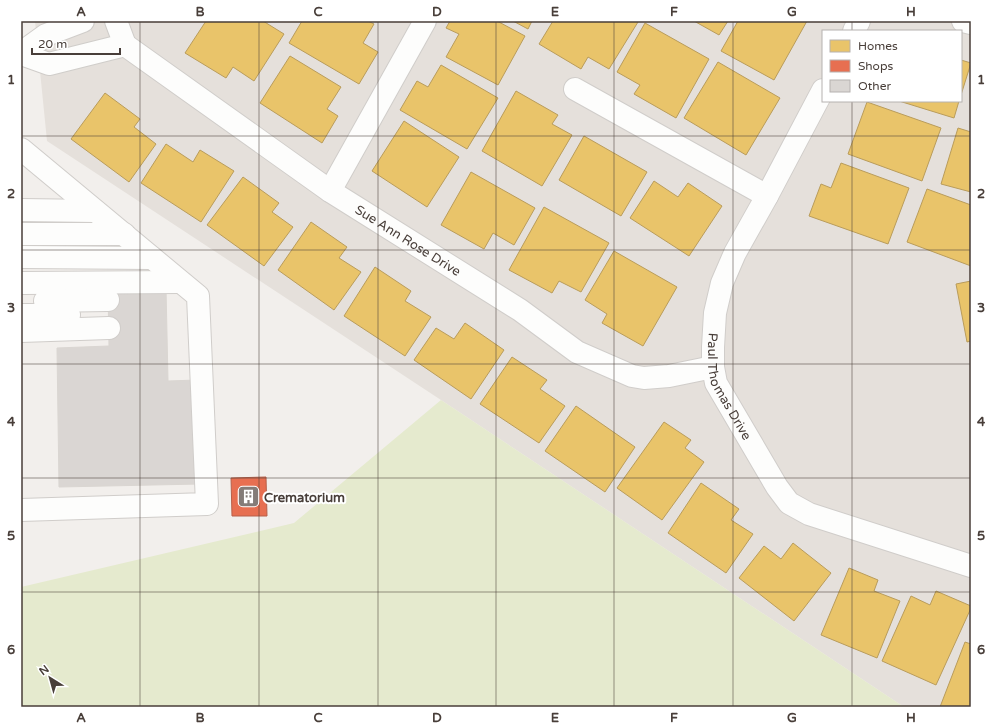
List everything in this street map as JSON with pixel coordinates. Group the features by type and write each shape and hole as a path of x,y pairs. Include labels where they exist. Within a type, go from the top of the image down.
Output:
{"street":[{"path":"21,53 46,35 84,21"},
{"path":"21,53 49,64 125,45 116,21"},
{"path":"330,191 425,21"},
{"path":"854,30 859,21"},
{"path":"963,21 971,23"},
{"name":"Sue Ann Rose Drive","path":"125,45 330,191 520,310 576,352 632,376 644,378 669,376 712,367"},
{"path":"574,88 767,196"},
{"name":"Paul Thomas Drive","path":"822,92 735,253 722,283 715,313 712,367 716,383 777,487 789,503 809,514 971,566"},
{"path":"21,149 198,296 207,504 21,510"},
{"path":"21,210 115,228"},
{"path":"21,223 115,228"},
{"path":"21,234 115,228"},
{"path":"21,245 115,228"},
{"path":"21,257 167,271"},
{"path":"21,271 167,271"},
{"path":"21,283 167,271"},
{"path":"21,302 108,314"},
{"path":"21,315 108,314"},
{"path":"21,331 108,314"}],"shaded area":[{"path":"35,21 971,21 971,707 904,707 47,141"}],"green space":[{"path":"441,400 904,707 21,707 21,587 294,523"}],"building: Homes":[{"path":"206,21 263,21 284,34 254,81 233,67 226,78 185,53"},
{"path":"302,21 368,21 374,24 363,43 378,52 359,84 289,43"},
{"path":"450,21 497,21 525,36 498,85 446,57 459,34 446,28"},
{"path":"513,21 532,21 528,29"},
{"path":"553,21 638,22 609,69 588,57 581,69 539,44"},
{"path":"694,21 728,21 719,35"},
{"path":"738,21 807,21 774,80 721,51"},
{"path":"645,23 709,59 676,118 634,94 640,85 617,72"},
{"path":"290,56 341,87 327,109 338,116 322,143 260,103"},
{"path":"962,60 971,63 962,92"},
{"path":"718,62 780,98 746,155 684,118"},
{"path":"441,65 498,98 467,149 400,110 417,81 428,87"},
{"path":"516,91 558,115 552,124 572,135 542,186 482,151"},
{"path":"105,93 140,119 134,127 156,144 129,182 71,139"},
{"path":"867,102 941,128 922,181 848,154"},
{"path":"902,102 959,102 954,118"},
{"path":"404,121 459,157 427,207 372,171"},
{"path":"958,128 971,132 971,192 941,184"},
{"path":"584,136 647,172 621,216 559,180"},
{"path":"166,144 193,162 200,150 234,171 201,222 141,183"},
{"path":"841,163 909,188 888,244 809,216 821,184 831,188"},
{"path":"471,172 535,208 514,245 493,233 484,249 441,225"},
{"path":"243,177 279,203 272,212 293,227 264,266 207,225"},
{"path":"654,181 678,197 688,183 722,206 689,256 630,218"},
{"path":"927,189 971,205 971,266 907,242"},
{"path":"544,207 609,243 581,292 559,281 552,293 509,270"},
{"path":"311,222 347,247 339,258 361,272 334,310 278,270"},
{"path":"614,251 677,287 643,346 602,323 607,314 585,300"},
{"path":"375,267 411,291 405,301 431,317 405,356 344,316"},
{"path":"971,281 971,341 967,342 956,284"},
{"path":"465,323 504,350 471,399 414,360 436,328 454,339"},
{"path":"512,357 547,380 540,389 565,406 539,443 480,404"},
{"path":"576,406 635,447 605,492 545,451"},
{"path":"664,422 691,440 685,448 704,462 662,520 617,488"},
{"path":"701,483 739,509 731,520 753,534 726,573 668,533"},
{"path":"793,543 831,573 794,621 739,578 764,546 781,559"},
{"path":"849,568 878,580 874,591 900,601 877,658 821,635"},
{"path":"936,591 971,606 971,608 936,685 882,661 911,596 930,605"},
{"path":"965,642 971,644 971,707 940,707"}],"building: Shops":[{"name":"Crematorium","path":"266,477 267,516 232,516 231,478"}],"building: Other":[{"path":"166,289 168,381 197,380 199,484 59,487 57,348 109,346 108,290"}],"place":[{"name":"Crematorium","path":"249,497"}]}
